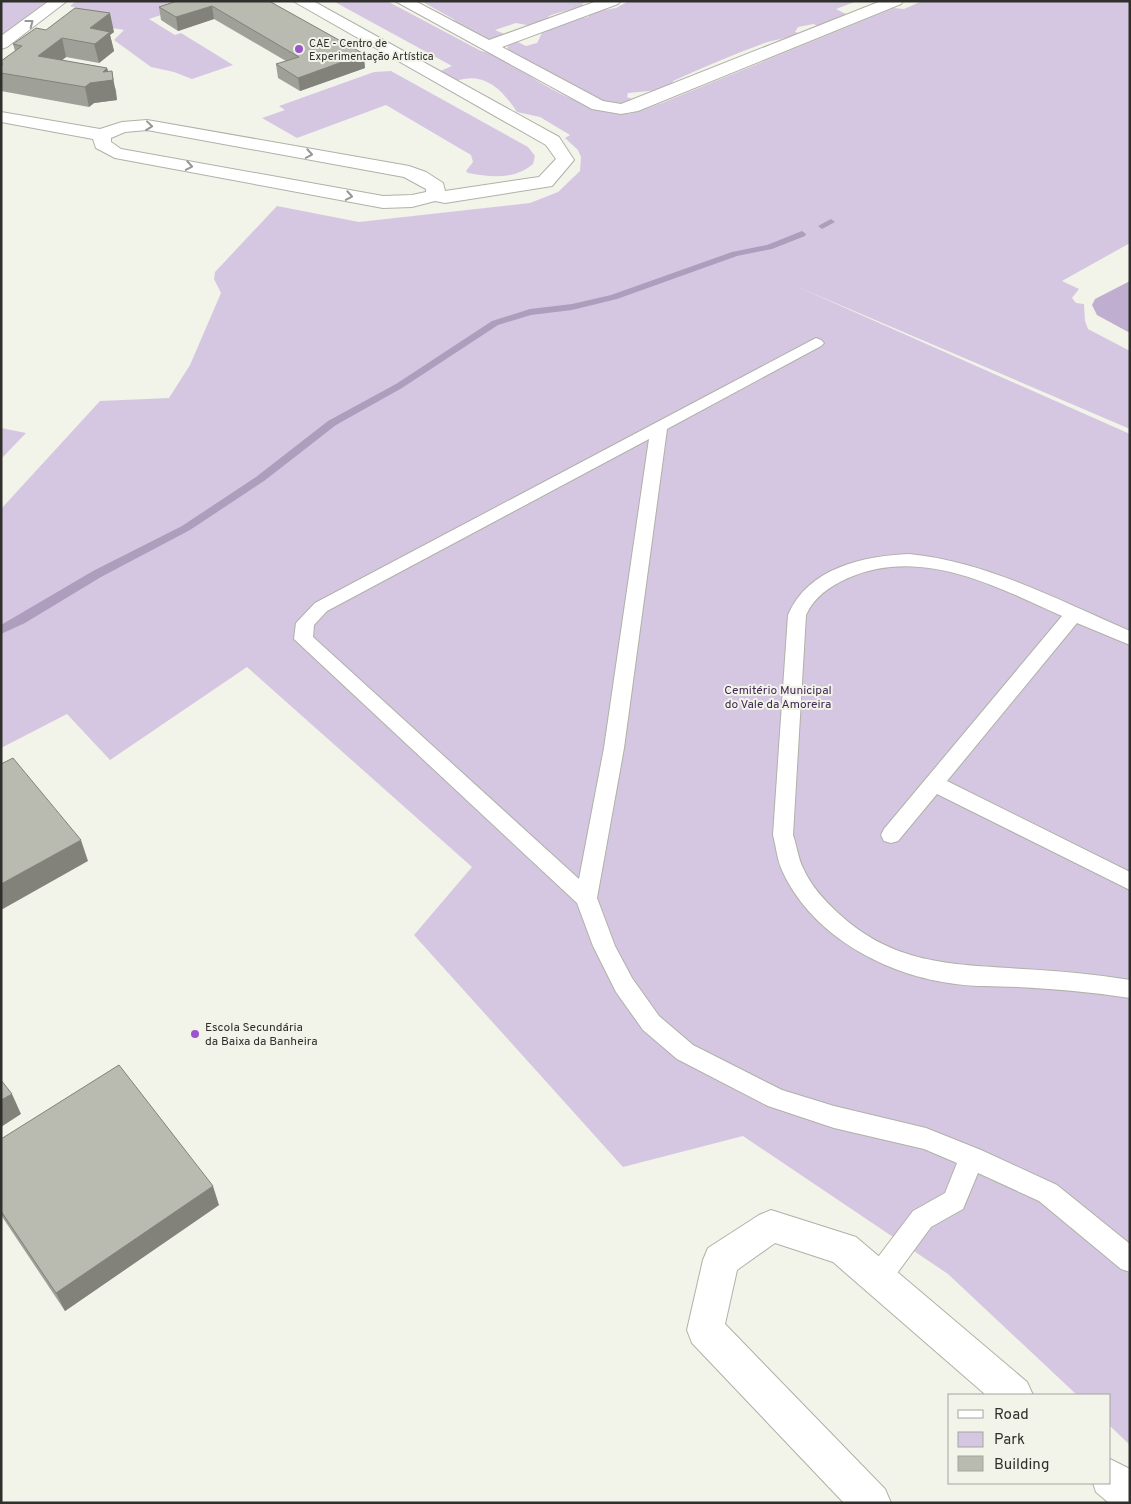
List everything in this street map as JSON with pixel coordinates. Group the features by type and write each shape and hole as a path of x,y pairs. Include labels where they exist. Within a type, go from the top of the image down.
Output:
{"street":[{"path":"1,44 59,1"},
{"path":"102,135 100,139 102,144 115,153 383,202 412,201 435,195 445,197 545,182 565,160 553,141 301,1"},
{"path":"403,1 598,105 621,109 641,104 895,1"},
{"path":"489,46 612,1"},
{"path":"1,117 102,135 122,127 147,125 399,170 428,181 436,187 435,195"},
{"path":"871,1503 705,1330 721,1260 771,1226 844,1250 1013,1394"},
{"path":"1111,1479 1130,1495"}],"lane":[{"path":"816,343 321,607 305,623 303,639 586,898 604,946 624,985 652,1023 685,1052 776,1099 834,1117 926,1139 1048,1193 1130,1260"},
{"path":"586,898 614,748 659,427"},
{"path":"1130,639 977,572 955,565 899,558 872,562 851,568 823,583 804,602 796,614 794,623 783,835 792,868 816,903 848,933 867,946 885,954 920,968 949,974 1054,980 1130,989"},
{"path":"891,835 1074,614"},
{"path":"934,783 1130,882"},
{"path":"878,1278 922,1219 954,1201 972,1158"}],"green space":[{"path":"1,1 48,1 1,36"},
{"path":"76,1 203,1 149,19 175,35 181,33 233,65 192,79 174,72 151,67 114,40 124,30 71,21 80,9 70,6"},
{"name":"Cemitério Municipal do Vale da Amoreira","path":"333,1 387,1 481,51 494,54 506,60 537,81 561,94 603,111 625,114 662,103 894,8 904,9 922,1 1130,1 1130,243 1062,281 1079,289 1072,298 1076,303 1084,304 1085,321 1088,329 1130,351 1130,429 798,287 1130,434 1130,1445 1111,1427 1111,1394 1076,1394 948,1274 743,1136 623,1167 414,935 472,867 247,667 110,760 67,714 1,748 1,509 100,401 169,398 190,365 221,293 214,279 215,272 277,206 359,222 530,203 558,192 580,171 581,157 578,150 565,138 570,135 540,117 517,112 498,89 484,80 475,78 456,81 438,72 452,66"},
{"path":"421,1 590,1 582,4 584,7 553,14 546,21 532,26 516,23 495,30 509,36 488,40 448,20 455,20"},
{"path":"629,1 857,1 836,9 848,15 818,27 814,24 798,27 795,32 799,33 767,42 728,57 673,81 672,85 660,90 628,93 627,97 635,100 620,105 607,104 507,52 508,45 513,42 516,41 526,46 537,43 543,31 588,17 592,12 616,8"},
{"path":"391,71 528,147 535,156 533,164 518,173 510,175 485,176 468,173 466,171 473,162 471,155 386,105 297,138 262,118 285,110 279,106 374,72"},
{"path":"1,428 26,433 1,459"}],"shaded area":[{"path":"1130,281 1130,333 1097,315 1092,305 1095,299"}],"building":[{"path":"177,1 269,1 364,54 298,78 276,64 299,57 212,6 176,17 159,7"},
{"path":"75,8 110,13 90,28 110,32 95,44 62,38 38,56 107,68 103,72 112,71 113,80 90,83 85,87 1,73 1,65 3,64 1,61 22,46 13,44 36,28 46,30"},
{"path":"13,758 81,840 1,884 1,764"},
{"path":"119,1065 213,1186 56,1293 1,1211 1,1139"},
{"path":"1,1080 12,1094 1,1100"}],"waterway":[{"path":"822,226 831,222"},
{"path":"1,630 97,574 186,528 260,479 332,423 399,386 495,323 530,312 572,307 614,297 735,254 769,247 802,234"}],"place":[{"name":"CAE - Centro de Experimentação Artística","path":"299,49"},
{"name":"Escola Secundária da Baixa da Banheira","path":"195,1034"}]}
